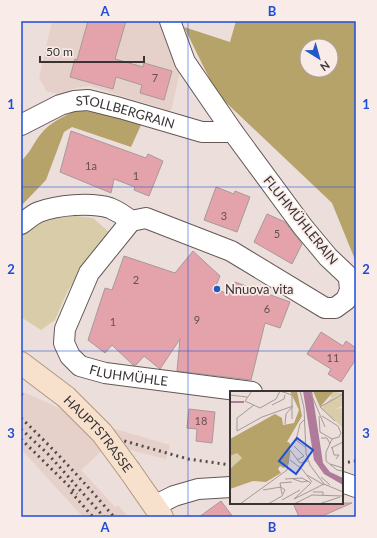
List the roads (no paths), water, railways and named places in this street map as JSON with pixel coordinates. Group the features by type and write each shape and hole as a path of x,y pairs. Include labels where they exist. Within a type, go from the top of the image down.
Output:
{"main road":[{"name":"HAUPTSTRASSE","path":"21,363 68,399 98,429 121,457 158,511"}],"street":[{"name":"FLUHMÜHLERAIN","path":"131,221 146,218 231,251 325,308 335,308 341,304 346,300 350,290 347,274 328,257 303,227 233,132 185,62 170,21"},
{"name":"STOLLBERGRAIN","path":"21,125 60,105 74,100 88,100 202,132 233,132"},
{"path":"21,224 38,212 60,206 79,205 110,208 131,221"},
{"name":"FLUHMÜHLE","path":"131,221 88,273 65,329 64,343 70,356 80,366 105,373 244,391"},
{"path":"343,482 356,487"},
{"path":"158,511 174,496 198,489 230,487"}],"railway":[{"path":"21,394 25,397"},
{"path":"21,418 69,466 114,517"},
{"path":"21,429 48,454 104,517"},
{"path":"107,436 188,459 230,465"},
{"path":"21,439 77,494"},
{"path":"343,463 356,461"},
{"path":"71,492 93,517"}],"place":[{"name":"Nnuova vita","path":"217,289"}]}
